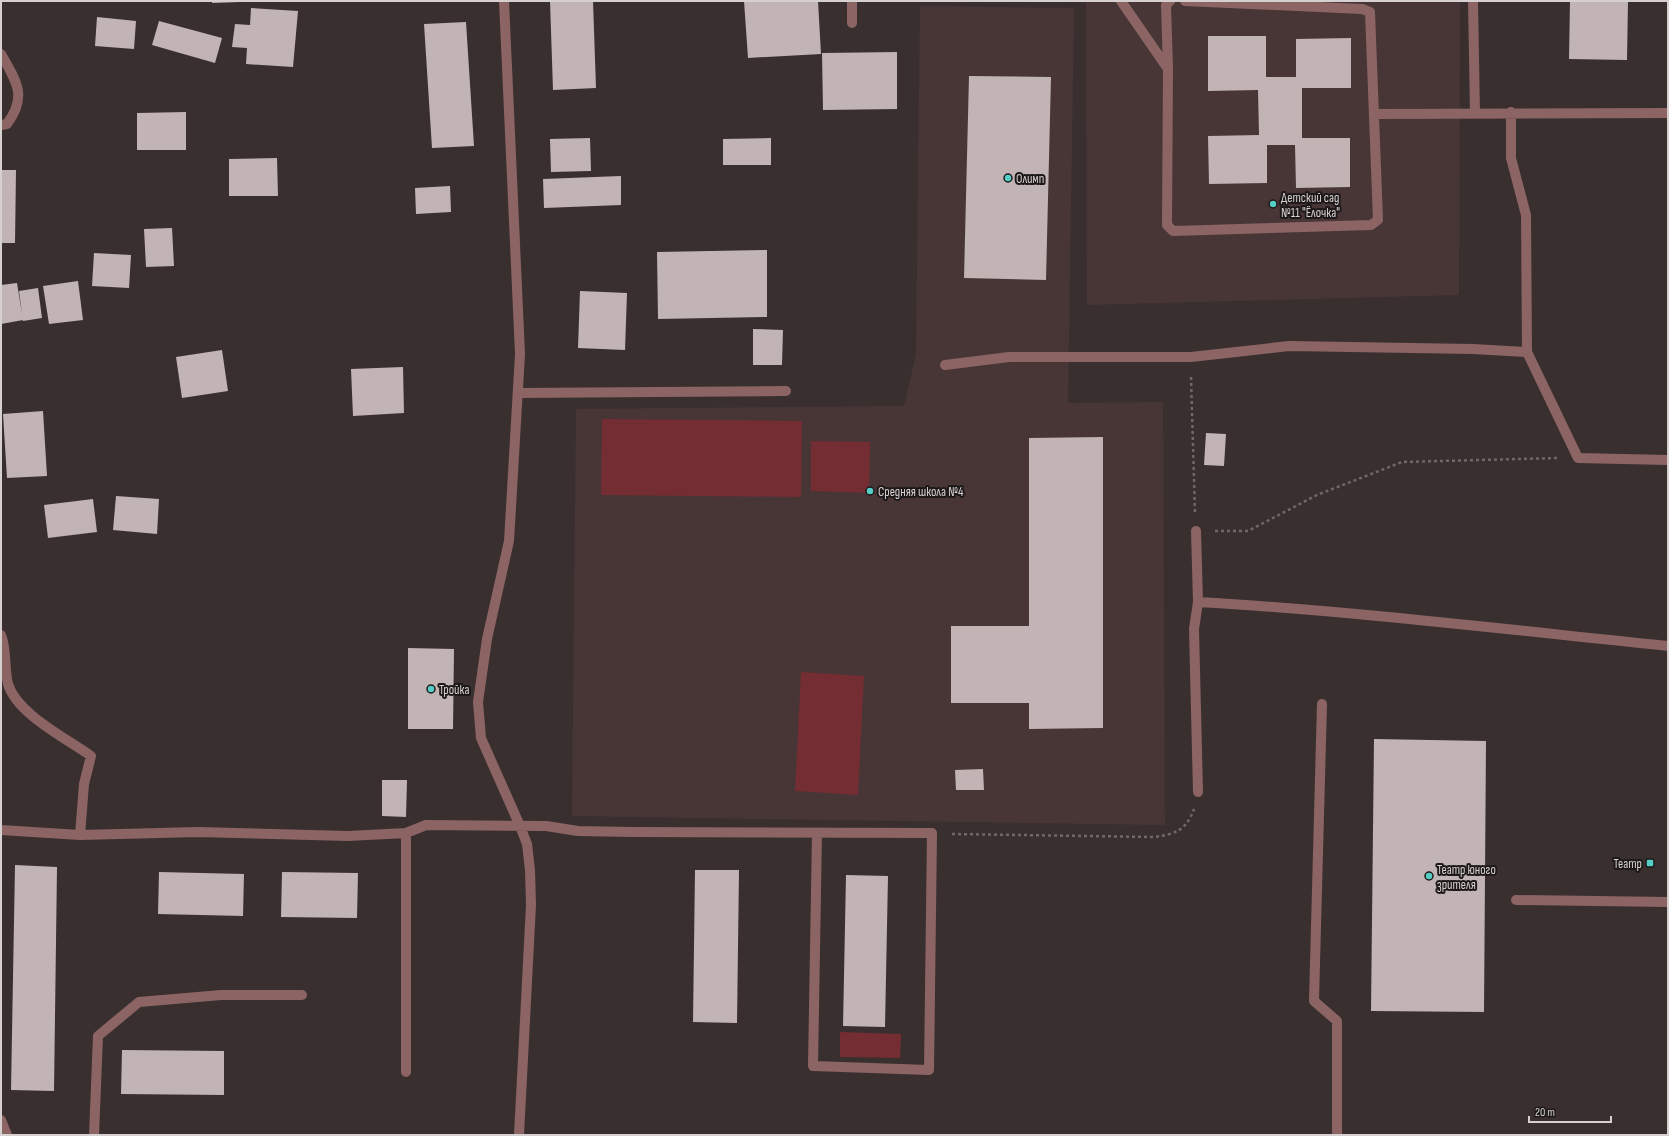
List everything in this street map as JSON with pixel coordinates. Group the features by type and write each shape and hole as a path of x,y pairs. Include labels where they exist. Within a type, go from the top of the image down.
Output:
{"street":[{"path":"504,1 520,354 509,541 487,639 478,702 481,738 520,826 526,844 530,870 531,905 519,1135"},
{"path":"852,1 852,23"},
{"path":"1121,1 1168,69"},
{"path":"1170,1 1166,5 1168,69 1167,224 1173,231 1371,225 1378,220 1370,12 1362,9 1185,1"},
{"path":"1473,1 1475,113"},
{"path":"1,54 17,83 19,100 14,115 7,124 1,125"},
{"path":"1375,114 1511,112 1668,113"},
{"path":"1511,112 1511,158 1526,215 1527,352 1578,458 1668,460"},
{"path":"945,365 1009,357 1191,357 1289,346 1473,349 1527,352"},
{"path":"518,393 786,391"},
{"path":"1196,531 1198,602 1194,629 1198,792"},
{"path":"1198,602 1434,621 1668,646"},
{"path":"1,635 8,684 13,697 25,711 91,756 84,784 80,835"},
{"path":"1322,704 1314,1000 1337,1021 1337,1135"},
{"path":"1,830 80,835 199,832 348,836 406,833 426,825 546,826 578,831 632,832 817,833 932,834 929,1070 813,1066 817,833"},
{"path":"406,833 406,1072"},
{"path":"1516,900 1668,902"},
{"path":"94,1135 98,1036 139,1002 221,995 302,995"},
{"path":"1,1120 7,1135"}],"path":[{"path":"1191,357 1196,531 1248,531 1317,495 1402,462 1578,458"},
{"path":"932,834 1154,837 1172,835 1185,826 1193,812 1198,792"}],"shaded area":[{"name":"Детский сад №11 \"Ёлочка\"","path":"1086,1 1460,1 1459,295 1087,305"},
{"name":"Средняя школа №4","path":"920,6 1074,8 1068,403 1163,402 1165,825 572,816 576,409 904,406 916,354"},
{"path":"602,419 802,421 801,497 601,495"},
{"path":"811,441 870,442 869,493 811,491"},
{"path":"801,672 864,676 858,795 795,791"},
{"path":"840,1032 901,1034 900,1058 840,1057"}],"building":[{"path":"212,1 240,1 240,2 212,3"},
{"path":"550,1 593,1 596,88 553,90"},
{"path":"744,1 818,1 821,54 748,58"},
{"path":"1570,1 1628,1 1627,60 1569,59"},
{"path":"251,8 298,11 293,67 246,64 247,48 232,47 235,24 250,25"},
{"path":"97,17 136,21 134,49 95,46"},
{"path":"159,21 222,38 215,63 152,45"},
{"path":"466,22 474,146 432,148 424,24"},
{"path":"1208,36 1266,36 1266,77 1296,77 1296,39 1351,38 1351,88 1302,88 1302,138 1350,138 1350,187 1296,188 1295,145 1267,145 1267,183 1209,184 1208,136 1259,135 1258,90 1208,91"},
{"path":"897,52 897,109 823,110 822,53"},
{"name":"Олимп","path":"969,76 1051,77 1046,280 964,278"},
{"path":"186,112 186,150 137,150 137,113"},
{"path":"590,138 591,171 551,172 550,139"},
{"path":"771,138 771,165 723,165 723,139"},
{"path":"277,158 278,196 229,196 229,159"},
{"path":"1,170 16,170 15,243 1,243"},
{"path":"621,176 621,205 544,208 543,179"},
{"path":"450,186 451,212 416,214 415,188"},
{"path":"172,228 174,266 146,267 144,229"},
{"path":"767,250 767,317 658,319 657,252"},
{"path":"94,253 131,255 129,288 92,286"},
{"path":"78,281 83,320 49,324 43,286"},
{"path":"17,283 23,320 1,324 1,285"},
{"path":"38,288 42,318 23,321 19,291"},
{"path":"580,291 627,293 625,350 578,348"},
{"path":"753,329 783,330 782,365 753,365"},
{"path":"222,350 228,391 182,398 176,357"},
{"path":"403,367 404,413 353,416 351,369"},
{"path":"43,411 47,476 7,478 3,414"},
{"path":"1206,433 1226,434 1224,466 1204,465"},
{"path":"1103,437 1103,728 1029,729 1029,703 951,703 951,626 1029,626 1029,438"},
{"path":"116,496 159,499 157,534 113,530"},
{"path":"93,499 97,532 48,538 44,505"},
{"name":"Тройка","path":"408,648 454,649 453,729 408,729"},
{"name":"Театр юного зрителя","path":"1374,739 1486,741 1484,1012 1371,1011"},
{"path":"983,769 984,790 956,790 955,770"},
{"path":"382,780 407,780 406,817 382,816"},
{"path":"15,865 57,867 54,1091 11,1090"},
{"path":"695,870 739,870 737,1023 693,1022"},
{"path":"159,872 244,874 243,916 158,914"},
{"path":"282,872 358,873 357,918 281,917"},
{"path":"846,875 888,876 885,1027 843,1026"},
{"path":"122,1050 224,1051 224,1095 121,1094"}],"place":[{"name":"Олимп","path":"1008,178"},
{"name":"Детский сад №11 \"Ёлочка\"","path":"1273,204"},
{"name":"Средняя школа №4","path":"870,491"},
{"name":"Тройка","path":"431,689"},
{"name":"Театр","path":"1650,863"},
{"name":"Театр юного зрителя","path":"1429,876"}]}
